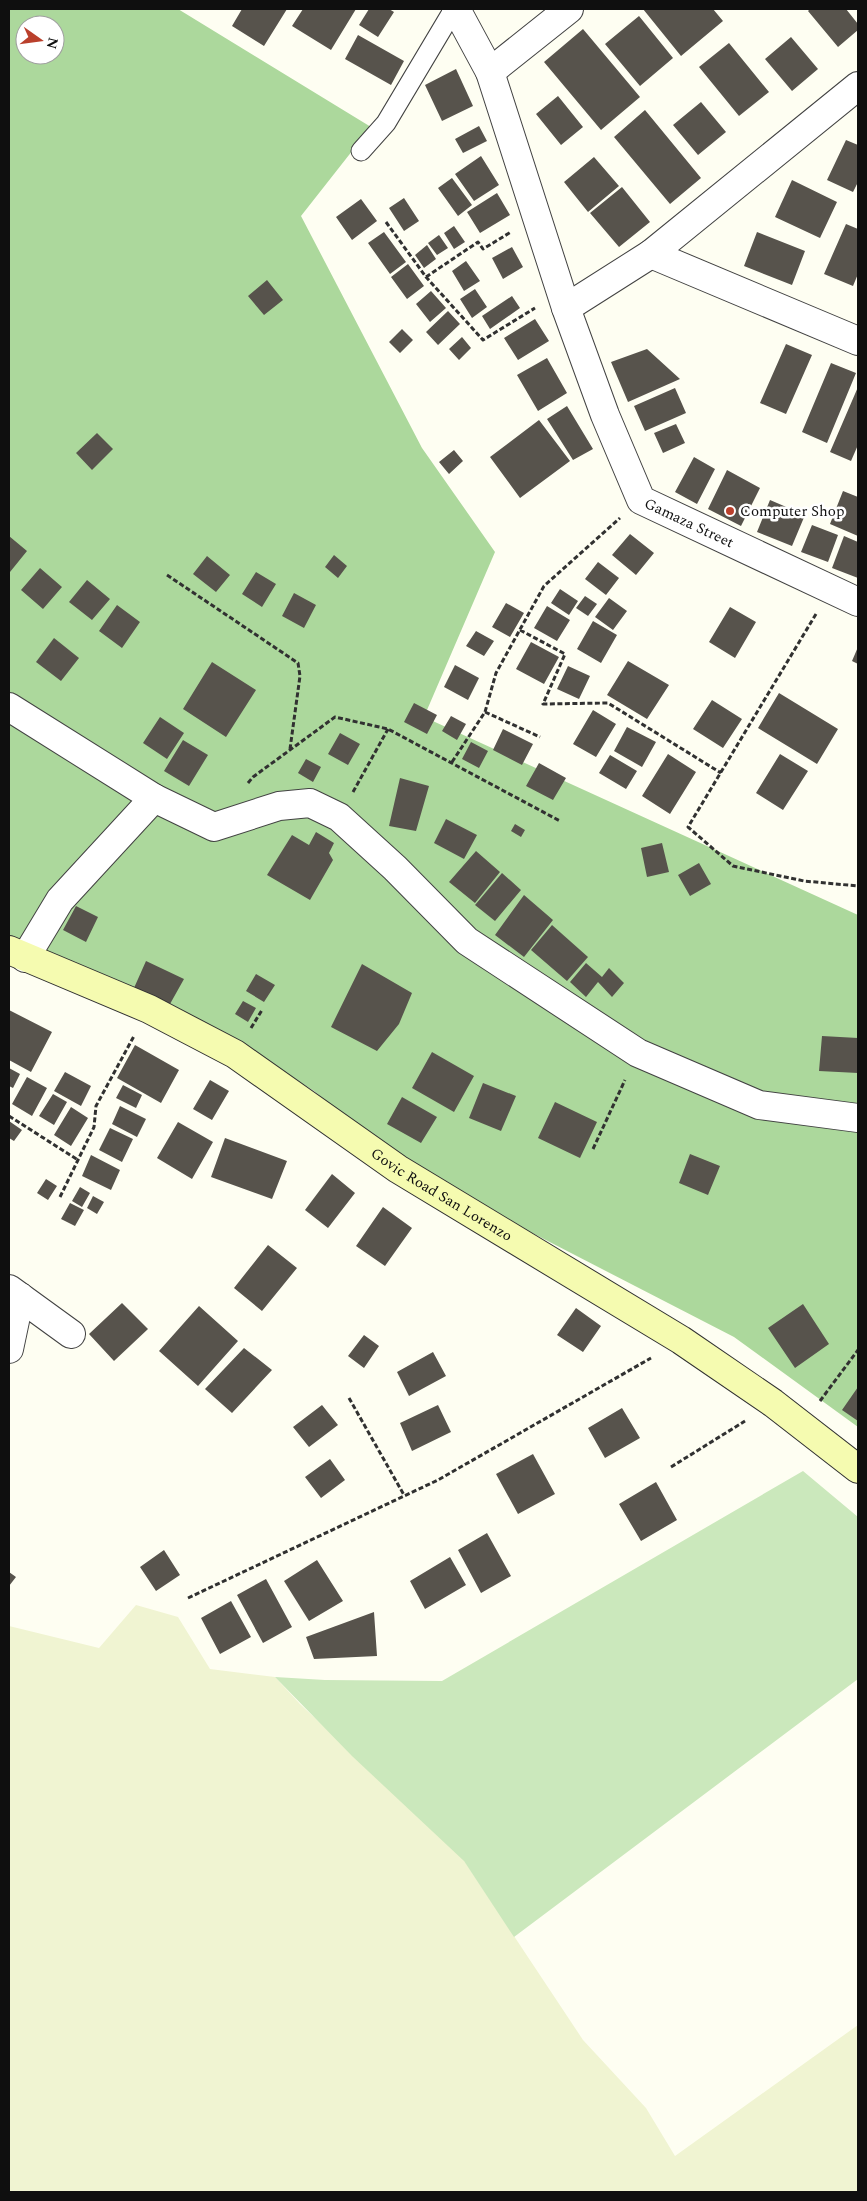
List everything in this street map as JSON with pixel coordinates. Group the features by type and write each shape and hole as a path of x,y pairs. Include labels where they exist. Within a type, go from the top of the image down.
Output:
{"main road":[{"name":"Govic Road San Lorenzo","path":"17,954 149,1009 235,1054 398,1168 682,1340 773,1403 858,1469"}],"street":[{"name":"Gamaza Street","path":"455,9 490,72 564,300 605,415 641,500 858,602"},
{"path":"490,72 569,9"},
{"path":"564,300 651,254 858,86"},
{"path":"651,254 858,341"},
{"path":"9,707 154,798 214,827 279,806 310,803 339,817 395,868 467,942 638,1053 759,1106 858,1118"},
{"path":"17,954 60,900 154,798"},
{"path":"15,1293 71,1334"},
{"path":"9,1349 15,1293"}],"lane":[{"path":"361,151 386,123 455,9"}],"path":[{"path":"426,277 478,242 482,249 538,216"},
{"path":"386,222 426,277 483,340 564,300"},
{"path":"452,762 485,712 496,673 544,586 641,500"},
{"path":"167,576 298,664 300,676 290,749"},
{"path":"830,590 688,827 733,866 804,881 858,886"},
{"path":"520,630 566,654 543,704 608,703 721,772"},
{"path":"485,712 540,737"},
{"path":"248,784 253,776 335,717 388,729 560,822"},
{"path":"339,817 388,729"},
{"path":"60,1197 94,1127 96,1106 149,1009"},
{"path":"593,1149 638,1053"},
{"path":"9,1116 78,1160"},
{"path":"188,1598 438,1480 682,1340"},
{"path":"802,1426 858,1350"},
{"path":"349,1398 404,1496"},
{"path":"672,1467 773,1403"}],"green space":[{"path":"9,9 178,9 371,127 301,216 422,448 495,552 424,717 858,915 858,1427 734,1337 470,1201 372,1139 314,1091 252,1051 9,936"},
{"path":"803,1471 858,1517 858,1679 514,1937 464,1861 352,1756 275,1677 325,1680 442,1681"},
{"path":"136,1605 178,1617 210,1669 275,1677 300,1704 461,1856 583,2040 646,2108 675,2156 858,2025 858,2192 9,2192 9,1626 99,1648"}],"building":[{"path":"242,9 287,9 264,46 232,26"},
{"path":"303,9 356,9 331,50 292,26"},
{"path":"369,9 389,9 394,12 378,37 359,25"},
{"path":"643,9 713,9 723,21 681,56"},
{"path":"810,9 846,9 858,24 858,30 838,47 808,11"},
{"path":"639,16 673,58 640,86 605,44"},
{"path":"583,29 640,97 601,130 544,62"},
{"path":"358,35 404,61 391,85 345,59"},
{"path":"791,37 818,69 792,91 765,59"},
{"path":"729,43 769,92 739,116 699,67"},
{"path":"456,69 473,106 442,121 425,85"},
{"path":"558,96 583,127 561,145 536,114"},
{"path":"701,102 726,132 698,155 673,125"},
{"path":"645,110 701,178 670,204 614,137"},
{"path":"479,126 487,141 463,153 455,139"},
{"path":"846,140 858,145 858,182 853,192 827,180"},
{"path":"481,156 499,185 474,201 455,174"},
{"path":"594,157 619,186 588,212 564,182"},
{"path":"452,178 472,205 458,216 438,188"},
{"path":"792,180 837,202 820,238 775,217"},
{"path":"622,187 650,222 619,247 590,213"},
{"path":"497,193 510,215 480,233 467,212"},
{"path":"404,198 419,221 404,231 389,208"},
{"path":"361,199 377,221 352,240 336,217"},
{"path":"846,224 858,229 858,274 853,286 824,274"},
{"path":"454,226 465,242 454,249 444,233"},
{"path":"384,232 406,262 390,274 368,243"},
{"path":"757,232 805,251 792,285 744,266"},
{"path":"439,235 448,248 437,255 428,243"},
{"path":"427,245 436,259 424,268 415,255"},
{"path":"512,247 523,267 503,279 492,258"},
{"path":"466,261 480,281 464,291 452,271"},
{"path":"408,264 424,286 407,299 391,277"},
{"path":"267,280 283,300 264,315 248,296"},
{"path":"475,289 487,307 472,318 460,299"},
{"path":"431,291 446,308 430,322 416,304"},
{"path":"512,296 520,308 490,329 482,316"},
{"path":"448,311 460,324 438,345 426,332"},
{"path":"535,319 549,341 518,360 504,338"},
{"path":"402,329 413,340 400,353 389,342"},
{"path":"462,337 471,348 459,360 449,349"},
{"path":"786,344 812,355 786,414 760,403"},
{"path":"647,349 680,379 628,402 611,362"},
{"path":"547,358 567,393 538,411 517,375"},
{"path":"831,363 856,373 827,443 802,432"},
{"path":"858,387 858,445 851,461 830,452"},
{"path":"675,388 686,413 645,431 634,406"},
{"path":"567,406 593,449 573,460 547,419"},
{"path":"539,420 570,461 520,498 490,457"},
{"path":"676,424 685,443 663,453 654,433"},
{"path":"97,433 113,449 92,470 76,453"},
{"path":"454,450 463,461 449,474 439,462"},
{"path":"694,457 715,469 697,504 675,492"},
{"path":"727,470 760,488 741,526 708,509"},
{"path":"843,491 858,497 858,536 830,524"},
{"path":"770,500 805,515 792,546 757,532"},
{"path":"812,525 838,535 828,562 801,552"},
{"path":"630,534 654,553 636,575 612,555"},
{"path":"9,536 27,551 10,572 9,571"},
{"path":"844,536 858,542 858,578 832,568"},
{"path":"334,555 347,566 338,578 325,567"},
{"path":"207,556 230,575 216,592 193,574"},
{"path":"598,562 619,578 606,595 585,579"},
{"path":"40,568 62,587 43,609 21,590"},
{"path":"256,572 276,584 262,607 242,594"},
{"path":"87,580 110,599 92,620 69,602"},
{"path":"560,589 578,601 569,615 551,603"},
{"path":"294,593 316,605 304,628 282,616"},
{"path":"585,596 597,604 588,616 576,608"},
{"path":"609,598 627,611 613,630 595,617"},
{"path":"506,603 524,613 510,637 492,627"},
{"path":"117,605 140,622 122,648 99,631"},
{"path":"547,606 570,620 557,641 534,628"},
{"path":"730,607 756,622 735,658 709,642"},
{"path":"593,621 617,635 601,663 577,649"},
{"path":"476,631 494,641 484,656 466,646"},
{"path":"54,638 79,658 61,681 36,662"},
{"path":"531,642 559,657 544,684 516,669"},
{"path":"858,647 858,664 852,661"},
{"path":"628,661 669,685 647,719 607,695"},
{"path":"212,662 256,690 226,737 183,709"},
{"path":"455,665 479,678 468,700 444,687"},
{"path":"568,666 590,676 579,699 557,689"},
{"path":"779,693 838,729 817,764 758,728"},
{"path":"712,700 742,719 723,748 693,729"},
{"path":"414,703 437,715 427,734 404,722"},
{"path":"593,710 616,724 596,757 573,744"},
{"path":"451,716 466,724 457,740 442,731"},
{"path":"160,717 184,733 167,759 143,743"},
{"path":"627,727 656,742 642,767 614,751"},
{"path":"503,729 533,744 522,765 493,750"},
{"path":"340,733 360,744 348,765 328,754"},
{"path":"183,740 208,755 189,786 164,771"},
{"path":"471,742 488,751 479,768 462,759"},
{"path":"668,754 696,772 670,814 642,796"},
{"path":"780,754 808,771 783,810 756,793"},
{"path":"610,755 637,771 626,789 599,773"},
{"path":"306,759 321,767 313,782 298,773"},
{"path":"539,763 566,778 553,800 526,786"},
{"path":"400,778 429,786 416,831 389,826"},
{"path":"446,819 477,835 464,859 434,843"},
{"path":"515,824 525,830 521,837 511,831"},
{"path":"316,832 334,843 329,853 333,860 310,900 267,875 292,835 309,845"},
{"path":"662,843 669,872 647,877 641,848"},
{"path":"476,851 500,872 475,903 449,882"},
{"path":"699,863 711,884 690,896 678,875"},
{"path":"502,873 521,890 495,921 475,905"},
{"path":"524,895 553,920 524,957 495,935"},
{"path":"76,906 98,917 86,942 63,930"},
{"path":"552,925 588,957 567,981 531,950"},
{"path":"146,961 184,979 170,1004 134,988"},
{"path":"586,963 602,977 609,968 624,983 612,997 598,982 586,997 570,982"},
{"path":"362,964 412,993 399,1024 377,1051 331,1027"},
{"path":"256,974 275,985 264,1002 246,991"},
{"path":"243,1001 256,1008 248,1022 235,1014"},
{"path":"9,1010 52,1032 31,1072 9,1060"},
{"path":"822,1036 858,1038 858,1073 819,1071"},
{"path":"135,1045 179,1070 161,1103 117,1078"},
{"path":"432,1052 474,1076 454,1112 412,1088"},
{"path":"9,1068 20,1074 13,1088 9,1086"},
{"path":"65,1072 91,1086 81,1106 54,1091"},
{"path":"27,1077 47,1088 32,1116 12,1104"},
{"path":"210,1080 229,1091 212,1120 193,1109"},
{"path":"483,1083 516,1096 501,1131 469,1118"},
{"path":"123,1085 142,1095 136,1108 116,1098"},
{"path":"53,1094 67,1102 54,1125 39,1116"},
{"path":"402,1097 437,1117 421,1143 387,1124"},
{"path":"555,1102 597,1122 580,1158 538,1138"},
{"path":"120,1106 146,1119 137,1137 112,1124"},
{"path":"71,1107 88,1118 71,1146 54,1135"},
{"path":"9,1121 22,1130 14,1141 9,1138"},
{"path":"178,1122 213,1142 192,1179 157,1158"},
{"path":"110,1128 133,1139 122,1162 99,1150"},
{"path":"225,1138 287,1161 272,1199 211,1177"},
{"path":"690,1154 720,1166 708,1195 679,1183"},
{"path":"91,1155 120,1170 111,1190 82,1176"},
{"path":"332,1174 355,1193 328,1228 305,1210"},
{"path":"46,1179 57,1186 48,1200 37,1193"},
{"path":"80,1187 90,1193 82,1207 72,1201"},
{"path":"93,1196 104,1202 97,1214 87,1208"},
{"path":"70,1203 84,1210 75,1226 61,1219"},
{"path":"383,1207 412,1228 385,1266 356,1246"},
{"path":"268,1245 297,1268 262,1311 234,1288"},
{"path":"122,1303 148,1329 114,1361 89,1334"},
{"path":"803,1304 829,1344 795,1368 768,1328"},
{"path":"199,1306 238,1341 198,1386 159,1351"},
{"path":"576,1308 601,1326 583,1352 557,1335"},
{"path":"364,1335 379,1346 364,1368 348,1356"},
{"path":"244,1348 272,1370 232,1413 205,1389"},
{"path":"433,1352 446,1376 409,1396 397,1372"},
{"path":"858,1387 858,1421 842,1410"},
{"path":"322,1405 338,1425 309,1447 293,1427"},
{"path":"438,1405 451,1432 412,1451 400,1423"},
{"path":"622,1408 640,1438 605,1458 588,1428"},
{"path":"533,1454 555,1494 518,1514 496,1474"},
{"path":"330,1459 345,1480 321,1498 305,1477"},
{"path":"656,1482 677,1520 641,1541 619,1504"},
{"path":"487,1533 511,1576 481,1593 458,1550"},
{"path":"164,1550 180,1575 156,1591 140,1567"},
{"path":"450,1557 466,1585 425,1609 410,1581"},
{"path":"317,1560 343,1601 309,1621 284,1581"},
{"path":"9,1572 16,1577 9,1586"},
{"path":"266,1579 292,1627 263,1643 237,1595"},
{"path":"231,1601 251,1637 220,1654 201,1618"},
{"path":"374,1612 377,1656 314,1659 306,1637"}],"place":[{"name":"Computer Shop","path":"730,511"}]}
